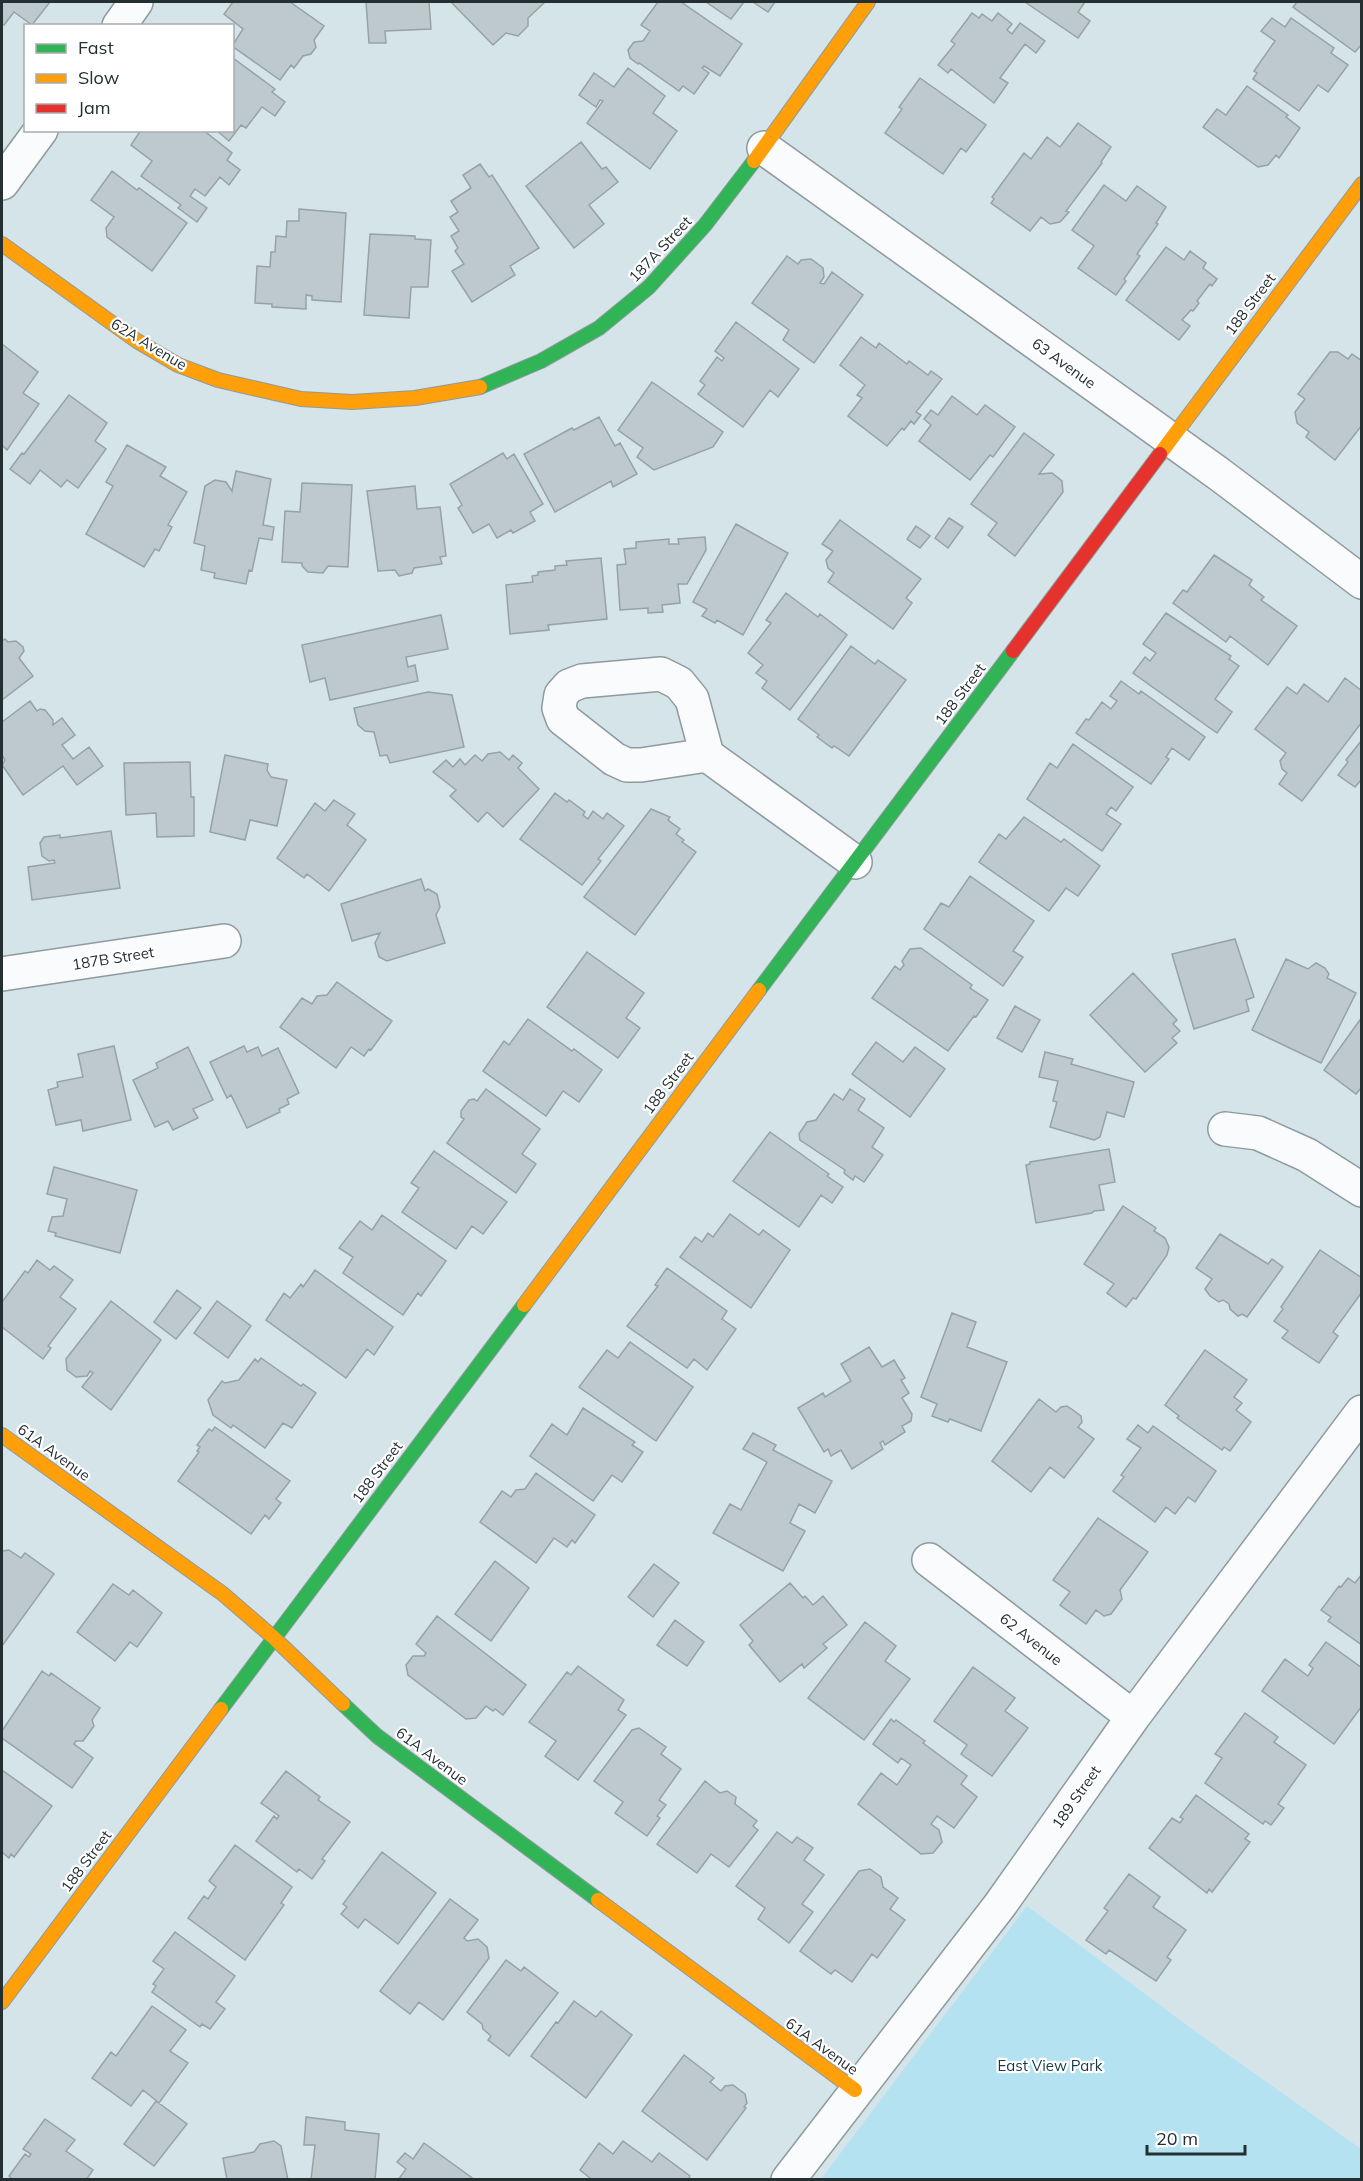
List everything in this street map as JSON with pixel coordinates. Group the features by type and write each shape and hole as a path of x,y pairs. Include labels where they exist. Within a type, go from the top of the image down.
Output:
{"street":[{"path":"120,24 136,2"},
{"name":"187A Street","path":"352,402 415,398 482,387 541,361 599,328 649,287 705,225 764,148 868,2"},
{"path":"2,183 39,132"},
{"name":"63 Avenue","path":"764,148 1170,439 1362,582"},
{"name":"188 Street","path":"2,2002 1362,184"},
{"name":"62A Avenue","path":"2,244 137,341 178,365 218,380 253,389 301,399 352,402"},
{"path":"707,756 855,862"},
{"name":"187B Street","path":"2,974 224,941"},
{"path":"1225,1129 1258,1133 1307,1155 1362,1190"},
{"name":"189 Street","path":"788,2180 1000,1905 1133,1717 1362,1412"},
{"name":"61A Avenue","path":"2,1435 224,1594 377,1736 855,2091"},
{"name":"62 Avenue","path":"929,1560 1133,1717"}],"green space":[{"name":"East View Park","path":"1027,1906 1196,2032 1361,2149 1361,2179 821,2179"}],"building":[{"path":"2,2 50,2 33,24 14,12 2,25"},
{"path":"233,2 290,2 324,26 314,40 316,47 311,54 303,56 294,68 291,65 280,80 234,47 234,43 243,29 224,14"},
{"path":"366,2 429,2 431,29 385,31 386,43 369,43"},
{"path":"451,2 545,2 528,18 528,26 518,36 506,33 493,45"},
{"path":"658,2 681,2 742,44 720,76 704,66 702,68 709,73 694,94 683,86 679,91 630,58 628,50 634,42 643,41 650,31 641,25"},
{"path":"706,2 744,2 731,19"},
{"path":"753,2 775,2 768,12"},
{"path":"1025,2 1085,2 1078,12 1090,21 1078,38"},
{"path":"1297,2 1362,2 1362,44 1355,52 1293,7"},
{"path":"972,13 979,18 982,14 992,21 998,13 1012,24 1007,30 1012,34 1020,23 1045,41 1036,53 1025,44 1000,78 1008,83 994,103 951,69 948,73 938,65 955,44 951,41"},
{"path":"1272,18 1285,27 1291,18 1334,48 1331,53 1348,65 1328,92 1318,85 1299,111 1253,79 1257,73 1254,71 1275,41 1261,31"},
{"path":"234,59 275,89 272,92 285,102 275,116 262,107 246,128 241,125 229,141 218,132 234,132"},
{"path":"628,68 665,96 653,113 677,131 650,169 587,123 603,101 600,100 596,107 579,95 594,73 614,87"},
{"path":"920,78 986,125 966,152 961,148 943,174 885,133 902,109 899,107"},
{"path":"1247,86 1288,115 1286,117 1300,128 1279,158 1276,155 1268,165 1258,167 1203,127 1217,109 1226,115"},
{"path":"1078,123 1111,147 1102,163 1066,211 1069,212 1060,222 1050,224 1041,217 1030,231 991,203 994,199 992,197 1024,153 1031,159 1047,137 1060,147"},
{"path":"140,132 206,132 232,153 227,160 240,170 229,185 220,177 205,196 195,189 190,196 207,208 197,222 178,208 181,205 141,176 152,161 131,145"},
{"path":"581,142 602,169 606,167 618,182 589,205 604,224 574,248 526,186"},
{"path":"480,164 489,177 492,175 539,248 510,266 515,275 472,302 452,271 464,264 455,251 458,248 451,236 459,231 450,217 458,212 451,201 471,188 463,175"},
{"path":"112,171 187,223 152,271 107,237 106,228 114,217 91,200"},
{"path":"1104,185 1126,201 1137,186 1166,207 1156,223 1158,224 1137,254 1140,256 1116,295 1078,268 1094,246 1072,230"},
{"path":"299,209 346,213 341,302 312,300 312,296 306,295 306,309 272,307 272,304 255,303 257,266 270,267 271,252 275,252 276,236 286,237 287,221 299,221"},
{"path":"370,234 415,236 415,239 431,240 428,287 411,287 409,318 364,315"},
{"path":"1166,247 1184,260 1190,251 1206,263 1203,268 1217,279 1212,286 1210,284 1197,301 1199,303 1193,311 1191,310 1182,320 1190,326 1179,340 1126,300"},
{"path":"787,256 798,264 801,260 811,259 823,268 824,277 820,283 824,284 832,272 863,295 814,363 783,340 789,330 752,303"},
{"path":"736,322 799,369 778,397 770,390 743,427 698,394 705,385 700,381 717,357 722,361 724,358 715,351"},
{"path":"861,337 876,348 879,343 907,364 909,361 928,375 931,371 942,379 916,412 921,415 914,424 911,421 904,430 902,428 887,446 848,416 862,398 857,395 865,385 840,365"},
{"path":"2,344 38,372 23,393 39,404 7,450 2,445"},
{"path":"1330,352 1338,352 1348,359 1352,354 1362,361 1362,425 1335,460 1306,437 1309,432 1297,423 1295,412 1305,399 1298,394"},
{"path":"652,382 723,432 713,447 654,470 637,457 643,448 618,430"},
{"path":"69,395 107,423 95,441 106,449 78,488 67,480 61,487 40,470 30,484 10,469"},
{"path":"952,396 977,415 985,405 1015,427 993,457 990,455 970,480 919,441 931,425 924,419 931,410 938,415"},
{"path":"599,417 615,446 620,443 637,474 613,487 611,481 555,512 524,454 572,428 574,430"},
{"path":"1024,433 1054,455 1039,474 1052,473 1062,481 1063,492 1015,556 988,535 997,523 971,504"},
{"path":"127,445 166,467 160,476 187,492 168,525 172,527 159,551 155,549 144,567 86,534 113,486 106,482"},
{"path":"503,453 507,459 514,454 543,504 530,512 535,521 513,533 511,530 497,538 489,524 473,533 458,508 462,505 450,484"},
{"path":"236,471 271,479 263,525 274,527 272,540 259,538 252,571 249,570 246,584 214,578 215,573 201,570 205,546 194,543 205,486 215,480 226,482 232,491"},
{"path":"302,483 352,485 348,567 328,566 323,573 308,572 302,563 282,562 285,511 300,512"},
{"path":"415,486 417,509 440,507 446,556 440,557 442,564 414,568 412,573 399,576 395,570 378,571 367,491"},
{"path":"949,518 963,527 948,548 935,538"},
{"path":"840,520 921,579 906,598 912,603 893,629 828,582 834,573 828,568 826,560 833,551 822,544"},
{"path":"736,524 788,553 743,635 717,620 715,623 702,616 707,609 693,602"},
{"path":"916,526 930,536 920,548 907,539"},
{"path":"705,537 706,550 687,584 678,584 680,603 662,605 663,612 648,613 648,608 620,610 617,565 626,564 624,549 636,548 636,542 669,539 669,544 679,544 678,539"},
{"path":"1214,555 1252,580 1249,585 1264,597 1261,600 1297,626 1268,665 1230,636 1226,642 1173,603 1183,590 1187,592"},
{"path":"601,558 607,619 548,625 549,630 510,634 506,585 533,582 532,576 538,575 538,572 555,570 555,566 567,565 566,561"},
{"path":"786,593 818,617 820,614 847,635 790,710 762,688 767,681 756,673 763,665 748,653 771,623 766,620"},
{"path":"1166,613 1231,656 1229,659 1239,666 1215,699 1232,712 1217,733 1133,673 1145,657 1150,661 1156,653 1143,644"},
{"path":"441,615 448,649 406,657 408,667 415,665 418,681 330,700 325,678 310,682 302,645"},
{"path":"5,639 8,642 16,641 23,647 24,651 19,658 33,676 2,700 2,641"},
{"path":"851,646 875,664 878,660 906,680 849,756 834,746 832,748 798,719"},
{"path":"1345,678 1362,691 1362,722 1302,801 1279,784 1287,773 1282,769 1280,761 1286,753 1255,729 1287,687 1297,694 1304,684 1328,702"},
{"path":"1121,681 1139,694 1141,691 1205,737 1189,760 1172,748 1166,757 1169,759 1151,784 1076,733 1102,702 1111,709 1117,701 1110,696"},
{"path":"428,692 452,695 464,747 390,763 387,755 380,756 374,732 365,731 358,725 354,708"},
{"path":"30,701 37,711 45,710 53,720 53,725 62,718 75,735 62,745 73,759 89,747 103,766 77,785 63,766 23,795 2,765 5,760 2,755 2,722"},
{"path":"1362,740 1362,779 1355,787 1338,775 1348,762 1346,760"},
{"path":"1073,744 1133,787 1116,811 1111,807 1106,814 1121,824 1102,851 1027,799 1050,763 1057,768"},
{"path":"500,752 509,760 513,755 522,763 518,768 539,789 503,827 487,812 478,822 450,796 456,790 433,772 446,760 453,767 460,759 465,765 475,755 482,761 488,754"},
{"path":"225,755 268,764 267,770 271,777 287,780 277,826 250,820 245,840 210,832"},
{"path":"190,762 191,797 194,797 194,836 157,837 156,813 126,815 124,763"},
{"path":"555,793 585,812 583,815 588,819 593,811 603,819 607,813 624,826 598,859 601,861 582,885 520,839"},
{"path":"334,800 355,814 347,825 366,840 329,891 307,874 304,878 277,858 315,803 325,811"},
{"path":"651,809 670,817 668,820 680,829 676,834 684,840 682,842 696,852 635,935 584,897"},
{"path":"1024,817 1061,842 1064,839 1100,866 1078,896 1066,888 1049,911 979,862 999,834 1006,839"},
{"path":"111,831 120,888 32,900 28,867 55,863 54,860 49,861 42,856 40,843 44,837 60,835 60,838"},
{"path":"970,876 1034,921 1013,951 1023,957 1003,986 924,929 941,903 949,907"},
{"path":"421,879 425,891 428,889 437,894 440,907 436,915 445,943 387,961 379,957 375,943 380,933 352,941 341,904"},
{"path":"1235,939 1254,997 1246,1000 1249,1011 1194,1029 1172,954"},
{"path":"921,948 972,985 970,988 988,1000 948,1051 872,998 895,966 900,970 904,965 902,961 910,949"},
{"path":"587,952 644,993 626,1018 640,1028 618,1058 547,1007"},
{"path":"1286,959 1308,969 1316,963 1325,968 1329,974 1327,978 1356,993 1321,1063 1252,1030"},
{"path":"1133,973 1177,1020 1173,1024 1180,1031 1172,1038 1177,1043 1145,1072 1090,1015"},
{"path":"337,982 392,1021 364,1056 351,1047 336,1068 280,1027 302,998 312,1004 317,996 327,995"},
{"path":"1015,1006 1040,1020 1022,1052 997,1038"},
{"path":"1362,1017 1362,1087 1356,1094 1324,1070"},
{"path":"528,1019 602,1070 579,1102 563,1091 546,1116 483,1071 504,1041 509,1045"},
{"path":"876,1042 903,1062 915,1047 945,1069 910,1117 852,1074"},
{"path":"114,1046 131,1120 83,1131 81,1120 56,1125 48,1090 58,1087 57,1082 83,1077 78,1054"},
{"path":"244,1046 247,1052 258,1047 262,1056 278,1048 299,1093 287,1099 289,1104 279,1109 280,1112 247,1128 231,1095 227,1098 210,1062"},
{"path":"188,1047 213,1100 193,1109 198,1118 173,1130 168,1121 155,1127 133,1080 158,1068 156,1063"},
{"path":"1045,1052 1073,1059 1071,1064 1134,1082 1124,1117 1107,1112 1100,1137 1094,1140 1050,1127 1057,1102 1053,1101 1058,1081 1039,1077"},
{"path":"486,1089 540,1129 522,1154 536,1164 516,1193 447,1143 464,1119 461,1117 461,1111 469,1100 477,1101"},
{"path":"850,1089 865,1099 858,1110 884,1128 872,1147 883,1155 864,1182 855,1176 853,1180 844,1173 845,1170 800,1140 799,1134 807,1122 816,1120 834,1094 843,1100"},
{"path":"770,1132 829,1174 827,1176 843,1187 832,1203 821,1195 799,1227 733,1181"},
{"path":"1109,1149 1115,1182 1099,1185 1104,1210 1036,1223 1026,1165 1030,1162"},
{"path":"434,1151 507,1202 483,1234 472,1226 456,1249 402,1212 419,1188 411,1183"},
{"path":"54,1167 137,1190 120,1253 55,1236 56,1233 48,1231 52,1217 63,1216 67,1199 47,1194"},
{"path":"1123,1206 1156,1228 1154,1231 1165,1238 1169,1247 1167,1255 1136,1299 1133,1298 1126,1307 1107,1293 1114,1284 1084,1264"},
{"path":"730,1214 759,1235 763,1230 790,1250 751,1308 680,1257 695,1237 702,1242 708,1233 713,1237"},
{"path":"382,1215 446,1261 421,1296 418,1293 403,1315 343,1273 353,1257 339,1248 360,1221 372,1230"},
{"path":"1220,1234 1268,1264 1272,1259 1283,1267 1247,1317 1242,1314 1238,1316 1230,1309 1229,1304 1223,1300 1219,1302 1210,1296 1205,1289 1212,1279 1196,1268"},
{"path":"1320,1250 1362,1278 1362,1292 1333,1332 1338,1336 1319,1363 1282,1338 1288,1331 1274,1321"},
{"path":"37,1260 50,1270 54,1266 73,1280 60,1297 76,1309 48,1346 51,1348 43,1359 2,1327 2,1302 25,1271 28,1273"},
{"path":"667,1268 727,1311 722,1319 736,1329 707,1370 694,1359 687,1368 627,1326 658,1286 655,1285"},
{"path":"315,1270 393,1327 374,1355 367,1349 346,1378 266,1320 284,1293 290,1298 301,1284 303,1287"},
{"path":"177,1290 201,1308 176,1339 154,1322"},
{"path":"111,1301 161,1340 111,1410 82,1387 93,1373 90,1371 87,1376 76,1377 67,1370 66,1359"},
{"path":"217,1301 251,1326 228,1358 194,1333"},
{"path":"952,1313 976,1322 967,1347 1007,1362 981,1431 950,1419 948,1422 932,1416 937,1404 921,1397"},
{"path":"630,1342 693,1387 656,1441 579,1387 607,1350 618,1358"},
{"path":"869,1347 882,1367 894,1360 905,1378 901,1380 909,1393 902,1398 912,1414 911,1421 902,1426 905,1432 885,1445 883,1441 880,1443 883,1449 852,1469 841,1450 831,1456 828,1449 824,1452 798,1408 823,1393 825,1397 851,1381 841,1364"},
{"path":"1205,1350 1247,1380 1234,1397 1242,1403 1236,1410 1251,1422 1230,1451 1224,1447 1222,1450 1177,1418 1179,1416 1165,1405"},
{"path":"261,1358 301,1386 303,1384 316,1393 292,1428 283,1423 265,1448 233,1425 231,1428 213,1415 208,1400 222,1381 225,1383 239,1380 255,1359 258,1362"},
{"path":"1039,1399 1056,1412 1061,1407 1067,1406 1081,1416 1082,1422 1078,1427 1094,1439 1064,1478 1050,1467 1031,1492 992,1461"},
{"path":"583,1408 635,1442 632,1445 643,1452 622,1482 612,1475 593,1501 530,1456 552,1424 567,1435"},
{"path":"1138,1425 1148,1433 1153,1426 1216,1471 1195,1502 1188,1497 1175,1514 1166,1507 1155,1522 1113,1491 1124,1477 1121,1475 1141,1448 1127,1439"},
{"path":"215,1427 290,1481 276,1499 281,1503 269,1519 265,1515 251,1534 178,1481 199,1452 197,1451 200,1447 197,1445 209,1429 212,1431"},
{"path":"753,1433 776,1445 773,1450 832,1481 815,1513 799,1504 790,1523 805,1531 783,1571 713,1533 730,1504 741,1510 767,1462 743,1449"},
{"path":"536,1473 595,1515 575,1543 572,1540 567,1547 554,1538 536,1563 480,1522 502,1491 511,1497 516,1490 525,1489"},
{"path":"1098,1518 1148,1552 1120,1590 1122,1599 1111,1614 1104,1616 1096,1610 1086,1624 1060,1605 1070,1592 1053,1580"},
{"path":"9,1550 21,1558 25,1553 54,1574 2,1646 2,1551"},
{"path":"495,1561 529,1588 491,1641 455,1614"},
{"path":"654,1564 679,1583 653,1617 628,1597"},
{"path":"1362,1574 1362,1645 1328,1621 1331,1617 1321,1610 1348,1578 1355,1583"},
{"path":"790,1583 803,1598 805,1596 813,1605 823,1596 847,1625 823,1644 827,1648 804,1668 802,1664 780,1682 749,1645 753,1641 740,1625"},
{"path":"113,1584 129,1595 133,1590 162,1613 137,1647 130,1642 115,1661 77,1632"},
{"path":"437,1616 526,1685 503,1715 486,1706 476,1718 466,1719 408,1675 406,1665 413,1656 424,1656 426,1653 416,1644"},
{"path":"675,1620 704,1642 687,1666 657,1645"},
{"path":"865,1622 896,1646 885,1661 910,1679 864,1740 808,1698"},
{"path":"1326,1642 1362,1668 1362,1706 1334,1744 1262,1691 1285,1659 1308,1676 1313,1668 1309,1665"},
{"path":"578,1666 624,1700 618,1710 626,1715 578,1780 545,1756 556,1741 529,1722 567,1672 571,1675"},
{"path":"973,1667 1015,1698 1005,1711 1028,1728 992,1776 961,1754 967,1745 934,1721"},
{"path":"42,1671 49,1676 51,1673 100,1708 92,1720 94,1726 83,1741 76,1741 74,1744 93,1758 72,1788 2,1738 2,1731"},
{"path":"1245,1713 1278,1737 1274,1742 1306,1765 1278,1804 1284,1808 1271,1825 1265,1821 1263,1824 1205,1783 1222,1758 1215,1754"},
{"path":"891,1719 894,1722 896,1720 925,1741 923,1743 967,1776 961,1784 977,1797 954,1828 937,1816 931,1824 939,1830 942,1842 933,1853 921,1854 858,1804 881,1773 897,1785 911,1765 901,1758 898,1763 873,1744"},
{"path":"639,1728 666,1747 661,1754 681,1769 659,1800 666,1805 657,1816 660,1818 647,1836 615,1813 623,1802 594,1781 632,1730"},
{"path":"2,1770 52,1806 14,1857 11,1854 9,1858 2,1852"},
{"path":"286,1771 320,1797 318,1800 350,1822 322,1859 325,1861 312,1879 299,1869 297,1872 256,1841 274,1816 277,1819 279,1816 261,1803"},
{"path":"705,1781 720,1793 727,1791 736,1797 735,1804 757,1821 753,1826 758,1830 729,1867 711,1854 697,1873 657,1844"},
{"path":"1196,1795 1249,1834 1245,1839 1250,1842 1212,1892 1209,1889 1207,1893 1149,1848 1172,1818 1180,1823 1183,1819 1180,1817"},
{"path":"777,1832 792,1843 797,1837 813,1848 804,1860 824,1875 802,1904 813,1912 789,1943 758,1919 765,1908 736,1886"},
{"path":"235,1845 292,1887 281,1903 284,1905 245,1960 188,1918 204,1896 208,1899 216,1887 209,1881"},
{"path":"382,1852 436,1893 398,1944 365,1919 358,1928 341,1914 347,1907 343,1904"},
{"path":"870,1869 881,1877 883,1887 898,1898 890,1909 905,1920 877,1958 872,1954 852,1982 835,1970 831,1974 800,1951 859,1871"},
{"path":"1129,1874 1160,1897 1153,1907 1186,1930 1167,1957 1171,1960 1156,1981 1109,1950 1106,1954 1086,1940 1108,1911 1104,1908"},
{"path":"450,1899 478,1920 464,1938 467,1941 478,1939 487,1947 489,1958 443,2020 419,2002 410,2014 380,1991"},
{"path":"175,1932 235,1976 216,2002 225,2009 210,2029 202,2024 200,2027 152,1992 156,1986 153,1984 164,1969 153,1961"},
{"path":"506,1960 521,1971 524,1967 558,1993 509,2056 488,2040 491,2036 483,2029 482,2024 467,2012"},
{"path":"574,2001 596,2017 601,2011 632,2035 586,2098 531,2056"},
{"path":"152,2006 186,2030 170,2051 188,2063 159,2103 143,2090 131,2106 92,2078 111,2052 116,2056"},
{"path":"684,2055 714,2078 710,2082 721,2091 725,2086 733,2085 745,2094 747,2103 744,2107 746,2108 707,2160 642,2111"},
{"path":"156,2101 187,2124 154,2166 124,2144"},
{"path":"306,2117 345,2122 345,2130 379,2134 375,2180 311,2180 315,2145 304,2145"},
{"path":"45,2119 75,2140 66,2151 93,2170 86,2180 13,2180 9,2176 25,2154 29,2157 31,2154 23,2149"},
{"path":"274,2141 281,2146 288,2180 227,2180 223,2158 254,2152 260,2144"},
{"path":"623,2141 652,2162 659,2153 690,2176 688,2180 586,2180 590,2178 580,2170 599,2143 613,2154"},
{"path":"424,2143 475,2180 398,2180 406,2169 397,2162 405,2153 413,2159"}],"traffic: fast":[{"path":"480,387 541,361 599,328 649,287 705,225 754,161"},
{"path":"759,990 1013,651"},
{"path":"221,1709 524,1305"},
{"path":"343,1704 377,1736 598,1900"}],"traffic: slow":[{"path":"754,161 868,2"},
{"path":"1160,454 1362,184"},
{"path":"2,244 137,341 178,365 218,380 301,399 352,402 415,398 480,387"},
{"path":"524,1305 759,990"},
{"path":"2,1435 223,1594 274,1638 343,1704"},
{"path":"2,2002 221,1709"},
{"path":"598,1900 855,2090"}],"traffic: jam":[{"path":"1013,651 1160,454"}]}
